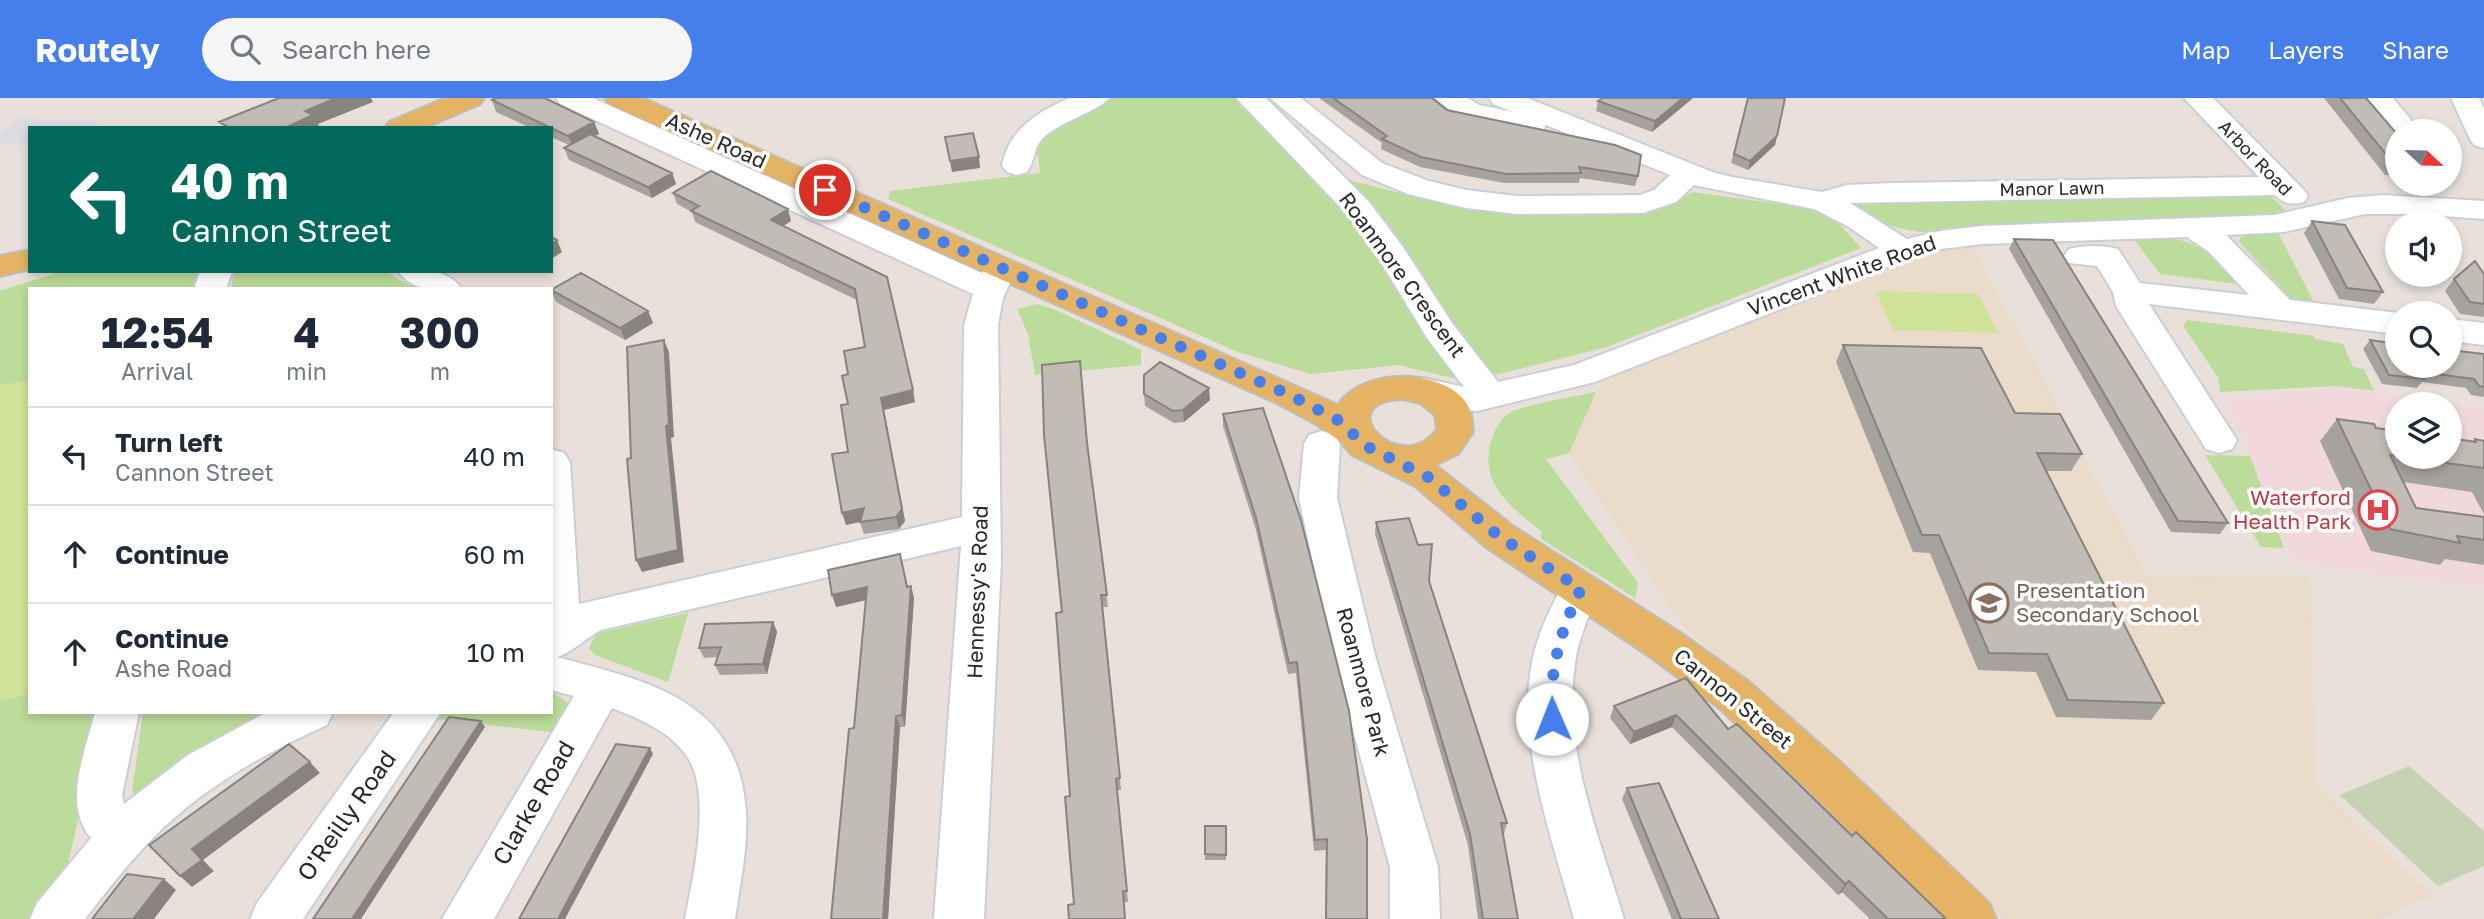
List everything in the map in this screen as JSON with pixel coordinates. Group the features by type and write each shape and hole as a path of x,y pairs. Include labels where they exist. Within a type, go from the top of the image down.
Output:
{"main road":[{"path":"404,126 470,98"},
{"name":"Ashe Road","path":"629,110 745,170"},
{"path":"0,267 28,260"},
{"path":"995,279 1274,388 1329,415 1338,438 1351,425 1351,412 1360,400 1374,391"},
{"path":"1274,388 1335,398 1403,387 1423,390 1447,404 1452,411 1454,432 1439,451 1419,457 1385,455"},
{"name":"Cannon Street","path":"1454,432 1451,475 1458,495 1469,511"},
{"name":"Cannon Street","path":"1338,438 1366,446 1428,477 1500,537 1688,661 1753,711 1971,919"}],"street":[{"path":"570,98 629,110"},
{"path":"1017,166 1020,149 1035,131 1057,115 1095,98"},
{"name":"Roanmore Crescent","path":"1250,98 1363,215 1439,330 1491,397"},
{"path":"1284,98 1372,169 1406,184 1449,196 1517,205 1643,204 1665,196 1690,173"},
{"name":"Manor Lawn","path":"1449,98 1474,113 1597,136"},
{"name":"Manor Lawn","path":"1503,98 1690,173 1736,187 1822,202 1862,222 1902,250"},
{"name":"Arbor Road","path":"2198,98 2314,216"},
{"path":"2378,98 2396,119"},
{"path":"2465,98 2484,139"},
{"path":"745,170 953,271 995,279"},
{"name":"Manor Lawn","path":"1822,202 1847,194 1891,192 2282,186"},
{"name":"Vincent White Road","path":"1423,390 1458,399 1491,397 1612,365 1902,250 1940,240 1982,234 2210,233 2281,223 2340,209 2371,206 2484,207"},
{"path":"2210,233 2280,309"},
{"path":"2106,256 2129,292 2133,306 2219,440"},
{"path":"418,273 442,287"},
{"name":"Hennessy's Road","path":"959,919 974,700 981,527 980,336 982,315 995,279"},
{"path":"2129,292 2385,322"},
{"path":"2462,331 2484,334"},
{"path":"1454,432 1474,405 1491,397"},
{"name":"Roanmore Park","path":"1338,438 1318,498 1354,659 1414,867 1415,919"},
{"path":"554,650 575,623 601,613 981,527"},
{"path":"553,587 554,650"},
{"path":"1581,589 1557,648 1551,701 1558,758 1599,919"},
{"path":"554,650 602,687 653,705 678,718 704,741 716,762 722,790 724,832 710,919"},
{"name":"Clarke Road","path":"467,919 602,687"},
{"path":"117,714 99,795 105,821 122,838"},
{"path":"55,919 122,838 158,803 252,742 308,714"},
{"name":"O'Reilly Road","path":"275,919 418,714"}],"shaded area":[{"path":"20,118 100,121 94,126 28,126 28,145 0,144 0,134"},
{"name":"Presentation Secondary School","path":"1972,244 2147,577 2310,576 2316,785 2434,896 2379,919 2003,919 1685,629 1569,453 1600,382 1929,253"},
{"name":"Waterford Health Park","path":"2338,388 2385,394 2385,469 2462,469 2462,404 2484,407 2484,589 2293,563 2226,398"}],"green space":[{"path":"1103,98 1239,98 1313,171 1404,194 1525,210 1655,209 1693,192 1815,209 1839,224 1861,248 1607,347 1499,374 1452,378 1399,365 1311,374 1238,352 888,199 890,191 1040,173 1038,156 1024,149 1054,122"},
{"path":"2259,192 2271,196 2288,213 2275,217 2205,221 1919,232 1873,220 1852,201"},
{"path":"2278,233 2316,306 2292,300 2239,242 2241,237 2252,234"},
{"path":"2167,237 2191,244 2208,253 2239,284 2160,274 2133,238"},
{"path":"57,273 204,273 198,287 28,287 28,714 102,714 65,878 31,919 0,919 0,291"},
{"path":"234,273 388,273 413,287 231,287"},
{"path":"1876,291 1978,294 1998,333 1893,330"},
{"path":"1038,304 1141,350 1141,365 1035,375 1028,334 1017,309"},
{"path":"2187,320 2313,336 2315,339 2343,344 2353,367 2364,369 2374,391 2337,386 2220,392 2218,377 2183,326"},
{"path":"28,380 28,694 0,701 0,385"},
{"path":"1596,392 1569,453 1546,459 1638,583 1635,598 1541,539 1541,531 1499,492 1489,467 1492,438 1499,423 1508,414 1541,403"},
{"path":"2205,455 2250,456 2284,548 2261,547"},
{"path":"688,613 668,682 595,655 589,648 597,633"},
{"path":"553,693 570,704 568,734 426,718 430,714 553,714"},
{"path":"143,714 281,714 148,794 132,793"},
{"path":"2409,766 2484,831 2484,866 2438,886 2340,795"}],"building":[{"path":"279,98 336,98 305,111 313,115 289,126 226,126 219,122"},
{"path":"545,98 594,122 568,136 553,129 553,126 547,126 492,100"},
{"path":"1333,98 1432,98 1447,110 1615,145 1641,155 1638,176 1579,167 1581,173 1506,174 1421,157 1382,139 1387,136"},
{"path":"1603,98 1683,98 1655,121 1598,101"},
{"path":"1748,98 1785,98 1777,136 1750,161 1734,154"},
{"path":"2340,98 2366,98 2385,120 2385,153"},
{"path":"973,133 979,157 950,161 945,137"},
{"path":"590,134 672,173 648,187 564,148"},
{"path":"711,171 788,209 771,220 887,277 913,390 881,398 902,509 896,517 860,522 864,508 842,513 832,454 848,452 841,405 848,404 842,376 848,374 844,351 865,347 855,289 691,211 699,206 673,193"},
{"path":"2312,221 2345,225 2383,292 2347,288"},
{"path":"2014,239 2053,240 2228,523 2178,521"},
{"path":"2475,261 2484,274 2484,304 2470,302 2460,287 2462,287 2462,272"},
{"path":"581,273 648,311 620,328 553,289"},
{"path":"664,340 669,425 666,426 678,550 636,560 627,459 631,458 627,347"},
{"path":"2370,340 2385,342 2385,368"},
{"path":"1843,345 1981,348 2015,413 2060,414 2082,454 2037,453 2164,703 2068,700 2047,654 1989,653 1939,535 1922,535"},
{"path":"2462,351 2484,354 2484,387 2479,386 2474,379 2462,377"},
{"path":"1080,361 1087,443 1107,595 1101,595 1120,778 1116,779 1127,891 1123,891 1125,919 1069,919 1068,905 1074,904 1065,797 1070,796 1056,613 1062,612 1044,435 1042,365"},
{"path":"1160,362 1209,388 1183,410 1173,411 1144,394 1144,375"},
{"path":"1263,408 1301,520 1349,711 1367,839 1367,919 1326,919 1327,839 1315,840 1297,662 1289,663 1256,518 1223,414"},
{"path":"2337,419 2374,424 2376,428 2385,429 2385,469 2397,469 2416,508 2484,517 2484,540 2457,536 2460,543 2390,529"},
{"path":"2462,440 2484,441 2484,468 2462,465"},
{"path":"1409,518 1418,545 1432,544 1429,581 1507,823 1501,823 1518,919 1483,919 1470,834 1376,522"},
{"path":"900,554 907,587 911,586 902,715 896,716 883,919 831,919 849,729 854,728 867,587 832,595 828,570"},
{"path":"773,622 763,664 715,665 721,647 699,648 705,624"},
{"path":"1686,678 1728,729 1737,724 1852,836 1856,832 1946,919 1888,919 1849,881 1845,884 1676,715 1634,732 1614,706"},
{"path":"449,717 481,721 352,919 313,919"},
{"path":"289,744 310,762 192,849 202,860 180,876 149,845"},
{"path":"616,744 650,748 558,919 519,919"},
{"path":"1659,783 1719,919 1681,919 1627,788"},
{"path":"1205,826 1226,826 1226,855 1205,854"},
{"path":"127,874 164,879 133,919 92,919"}],"place":[{"name":"Waterford Health Park","path":"2378,510"},
{"name":"Presentation Secondary School","path":"1989,603"}],"route":[{"path":"825,190 1290,395 1338,420 1366,446 1440,485 1500,537 1581,589 1570,610 1557,648 1553,667 1552,719"}]}
